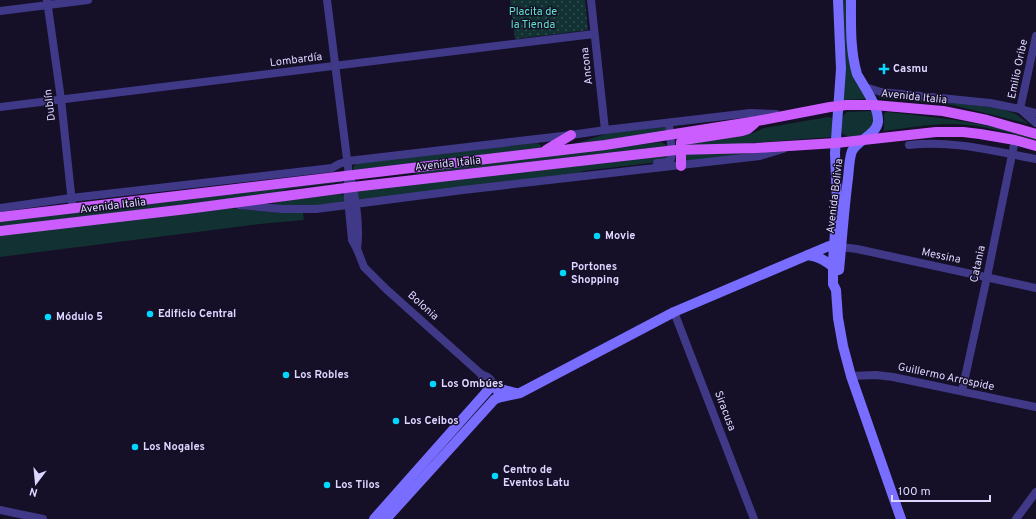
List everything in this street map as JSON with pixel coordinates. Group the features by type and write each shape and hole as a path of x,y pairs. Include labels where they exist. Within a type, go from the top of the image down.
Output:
{"main road":[{"name":"Avenida Italia","path":"0,231 280,196 402,174 424,166 670,136 757,122 838,106 874,105 943,111 980,118 1036,134"},
{"path":"682,166 676,150 684,140 742,131 748,129 757,122"},
{"name":"Avenida Italia","path":"0,217 72,203 247,182 350,183 676,150 793,146 860,141 900,135 936,132 963,132 980,134 1015,140 1036,146"},
{"path":"542,152 570,135"}],"street":[{"path":"0,10 47,2 88,0"},
{"name":"Bolonia","path":"327,0 348,161 352,205 352,240 364,267 372,276 481,374 485,375 494,382 494,393"},
{"name":"Ancona","path":"591,0 605,130"},
{"name":"Avenida Bolivia","path":"838,0 841,69 836,143 836,290 838,318 843,346 851,376 901,519"},
{"name":"Avenida Bolivia","path":"836,290 834,284 833,267 852,151 860,141 874,130 877,126 878,117 874,105 856,70 852,46 851,0"},
{"name":"Dublín","path":"47,2 61,100 72,203"},
{"name":"Lombardía","path":"0,107 594,34"},
{"name":"Emilio Oribe","path":"1036,36 1020,108 1036,123"},
{"name":"Avenida Italia","path":"865,88 881,92 1020,108 1036,113"},
{"name":"Avenida Italia","path":"247,182 332,168 348,161 750,113 789,115"},
{"path":"669,123 670,136 676,150"},
{"name":"Catania","path":"962,391 1015,140"},
{"path":"909,145 925,143 966,145 1036,159"},
{"name":"Avenida Italia","path":"228,203 282,210 316,209 463,190 760,156 793,146"},
{"name":"Avenida Italia","path":"578,177 583,174 605,170 667,162 671,159 676,150"},
{"name":"Avenida Italia","path":"0,208 72,203"},
{"path":"374,519 494,393 520,393 674,312 829,246 837,247"},
{"name":"Messina","path":"837,247 857,249 1036,288"},
{"path":"808,255 819,258 833,267"},
{"name":"Siracusa","path":"674,312 754,519"},
{"name":"Guillermo Arrospide","path":"851,376 876,375 893,377 1036,407"},
{"path":"386,519 494,393"},
{"path":"1020,517 1036,492"},
{"path":"0,510 43,519"}],"green space":[{"name":"Placita de la Tienda","path":"510,0 585,0 588,30 515,39"},
{"path":"843,0 847,0 850,48 866,98 865,99 843,100 846,63"},
{"path":"880,96 1002,109 1016,114 1029,124 953,105 879,98"},
{"path":"869,111 875,116 872,129 862,135 854,137 843,134 843,116 847,112"},
{"path":"887,112 981,124 1036,138 1036,140 994,129 962,124 918,126 884,131 884,113"},
{"path":"828,117 832,118 833,120 831,137 737,144 685,145 753,133 764,128"},
{"path":"666,127 666,131 574,145 609,133"},
{"path":"661,142 668,146 412,175 426,170"},
{"path":"537,143 541,145 540,148 354,170 353,168 358,163"},
{"path":"758,152 685,162 684,153"},
{"path":"668,154 668,161 583,171 575,175 359,201 357,194 358,191"},
{"path":"343,180 343,182 288,189 276,193 0,227 0,221"},
{"path":"340,194 344,196 343,202 298,208 272,204 289,200"},
{"path":"220,207 282,213 303,213 304,220 260,224 0,257 0,233"}],"place":[{"name":"Casmu","path":"884,69"},
{"name":"Movie","path":"597,236"},
{"name":"Portones Shopping","path":"563,273"},
{"name":"Edificio Central","path":"150,314"},
{"name":"Módulo 5","path":"48,317"},
{"name":"Los Robles","path":"286,375"},
{"name":"Los Ombúes","path":"433,384"},
{"name":"Los Ceibos","path":"396,421"},
{"name":"Los Nogales","path":"135,447"},
{"name":"Centro de Eventos Latu","path":"495,476"},
{"name":"Los Tilos","path":"327,485"}]}
